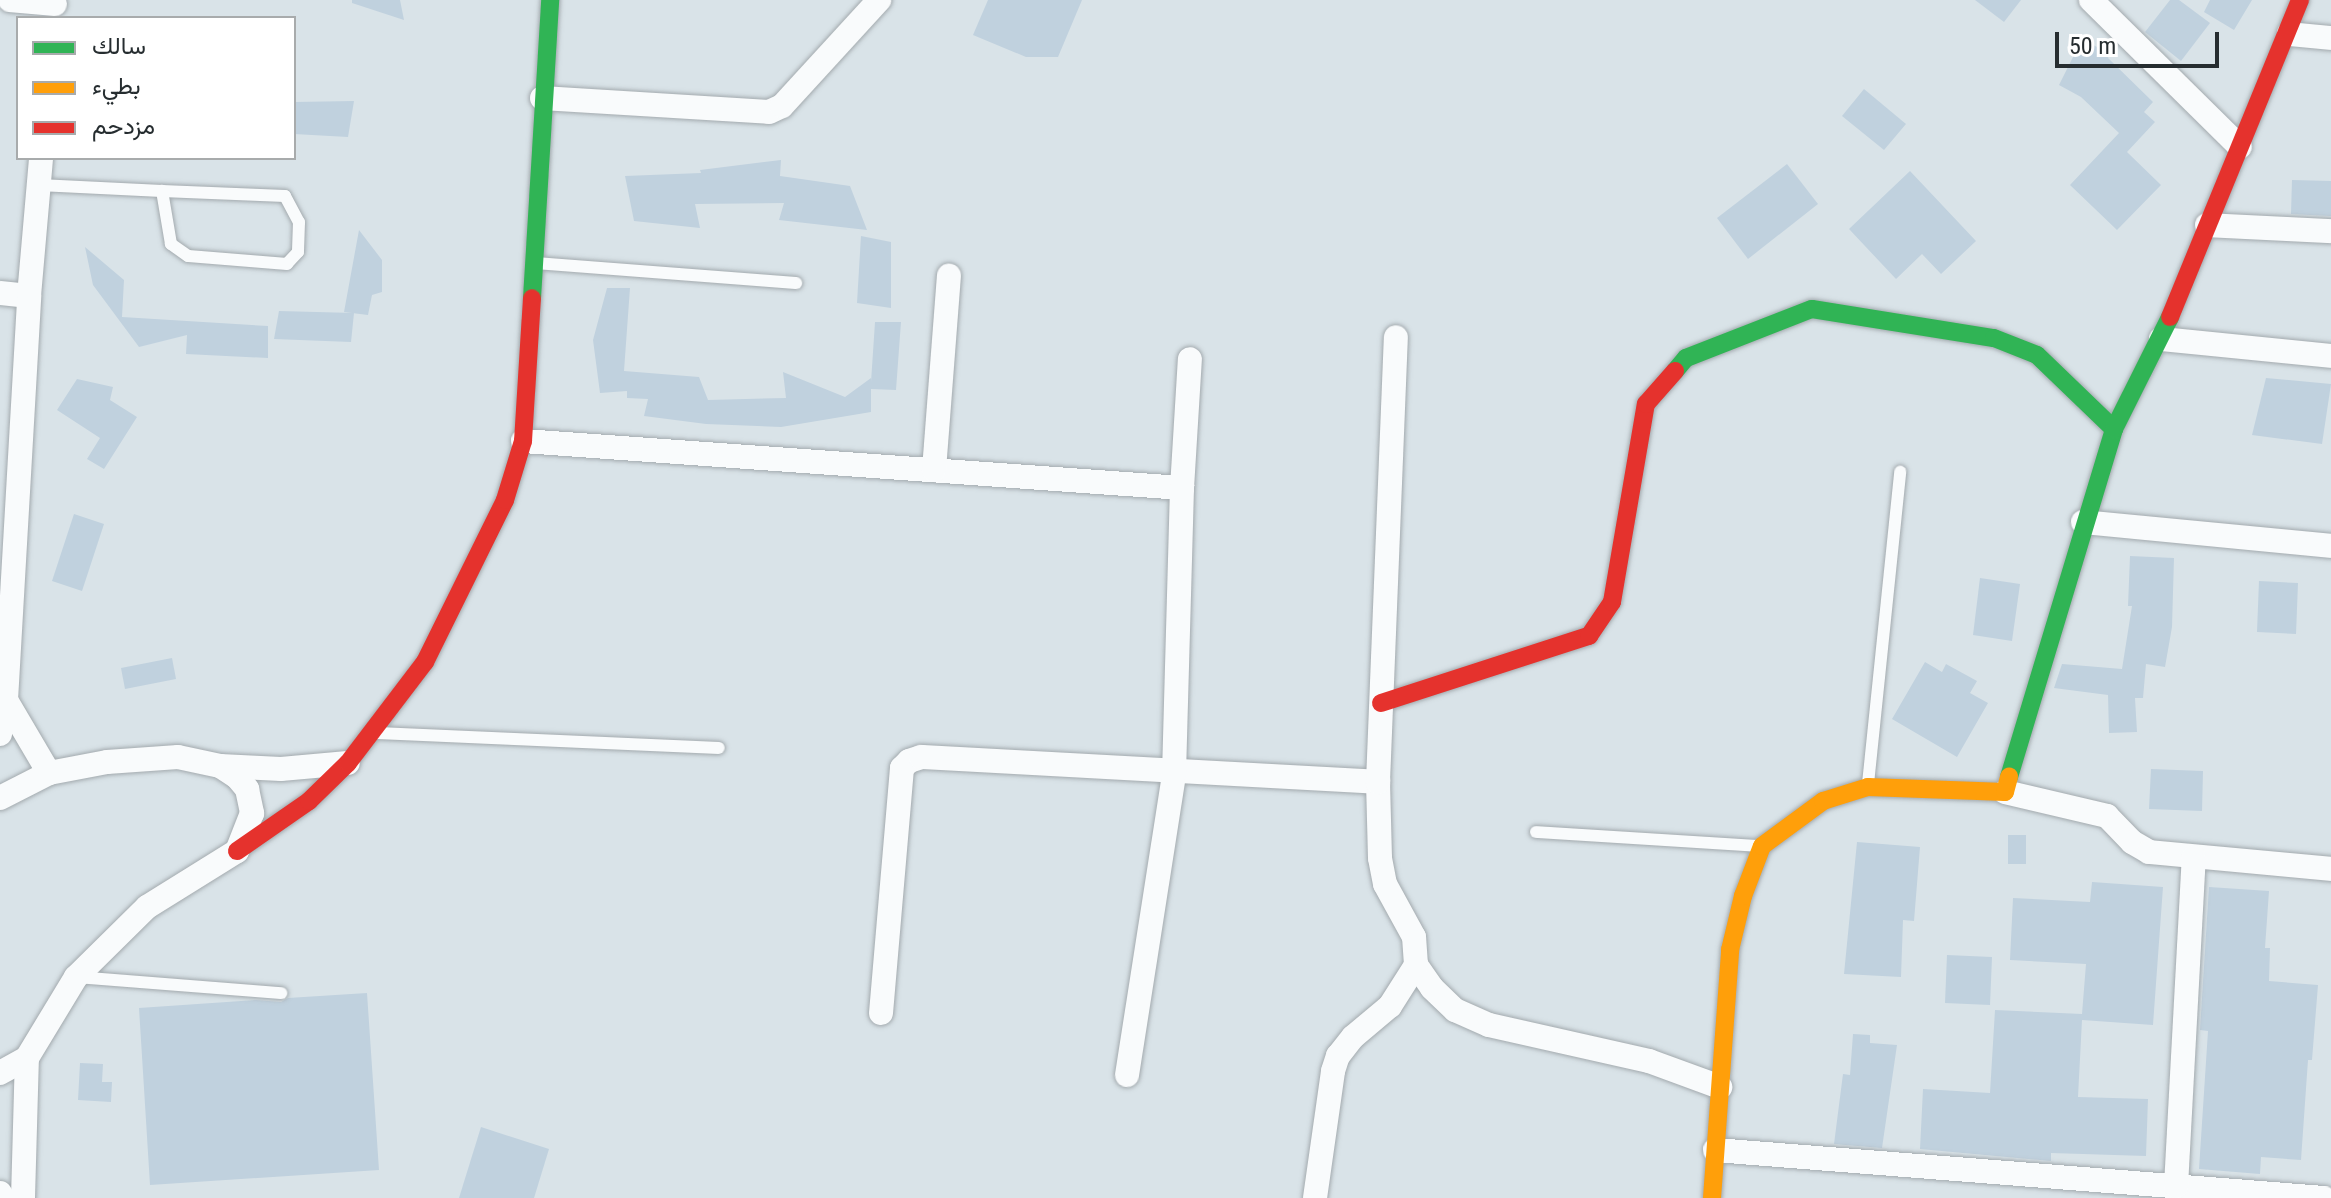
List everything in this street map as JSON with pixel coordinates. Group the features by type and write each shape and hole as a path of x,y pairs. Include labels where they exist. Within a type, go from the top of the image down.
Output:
{"street":[{"path":"10,0 54,7"},
{"path":"23,1198 27,1058 76,977 147,907 237,851 309,801 348,763 425,662 505,500 523,441 550,0"},
{"path":"542,98 769,112 782,106 879,0"},
{"path":"2091,0 2240,147"},
{"path":"2005,792 2083,522 2114,429 2161,339 2289,34 2300,0"},
{"path":"2289,34 2331,38"},
{"path":"0,734 6,700 29,296 41,160"},
{"path":"2207,225 2331,231"},
{"path":"934,470 949,276"},
{"path":"0,293 29,296"},
{"path":"1381,703 1589,636 1612,602 1646,404 1686,358 1754,330 1812,309 1994,338 2037,355 2114,429"},
{"path":"1396,337 1378,782 1380,858 1385,884 1414,937 1416,965 1432,988 1455,1010 1489,1025 1649,1061 1720,1087"},
{"path":"2161,339 2331,356"},
{"path":"1127,1075 1174,774 1182,488 1190,359"},
{"path":"523,441 1182,488"},
{"path":"0,520 18,495"},
{"path":"2083,522 2331,546"},
{"path":"6,700 49,773"},
{"path":"881,1013 902,768 909,761 921,757 1174,774 1378,782"},
{"path":"0,798 49,773 107,762 164,758 220,766 281,769 348,763"},
{"path":"220,766 237,777 247,789 252,813 237,851"},
{"path":"1712,1198 1730,950 1743,896 1762,846 1823,801 1868,787 2005,792 2107,816 2132,842 2149,852 2331,869"},
{"path":"2176,1186 2194,857"},
{"path":"1315,1198 1333,1071 1338,1056 1353,1037 1390,1006 1416,965"},
{"path":"0,1073 27,1058"},
{"path":"1715,1150 2324,1198"}],"lane":[{"path":"39,185 285,196 299,222 298,252 287,264 188,256 171,244 162,191"},
{"path":"535,263 796,283"},
{"path":"1868,787 1900,472"},
{"path":"371,733 719,748"},
{"path":"1536,832 1762,846"},
{"path":"76,977 281,993"}],"building":[{"path":"352,0 400,0 404,20 352,3"},
{"path":"988,0 1082,0 1058,57 1026,57 973,35"},
{"path":"1975,0 2021,0 2004,22"},
{"path":"2170,0 2179,0 2210,23 2181,61 2145,32"},
{"path":"2210,0 2252,0 2234,30 2204,12"},
{"path":"2082,39 2110,54 2108,58 2153,102 2144,112 2155,122 2127,152 2161,185 2117,230 2070,185 2119,133 2081,97 2059,85"},
{"path":"1864,89 1906,124 1884,150 1842,116"},
{"path":"354,101 348,137 296,134 296,102"},
{"path":"781,160 780,176 850,186 867,230 779,220 784,203 695,204 700,228 634,221 625,176 701,173 700,170"},
{"path":"1787,164 1818,204 1748,259 1717,218"},
{"path":"1910,171 1976,241 1941,274 1922,254 1896,279 1849,229"},
{"path":"2292,180 2331,181 2331,216 2291,214"},
{"path":"359,230 382,260 382,292 372,295 368,315 344,312"},
{"path":"861,236 891,242 891,308 857,303"},
{"path":"85,247 124,280 122,317 268,326 268,358 186,354 187,335 139,347 93,285"},
{"path":"607,288 630,288 624,371 699,377 708,400 786,398 783,372 845,397 871,378 871,382 875,322 901,322 896,390 871,389 871,412 781,427 706,424 644,416 648,399 627,398 627,391 600,393 593,340"},
{"path":"279,311 354,313 351,342 274,339"},
{"path":"2266,378 2331,384 2322,444 2252,435"},
{"path":"77,379 113,387 110,400 137,417 104,469 87,459 100,438 57,410"},
{"path":"74,514 104,524 82,591 52,581"},
{"path":"2130,556 2174,558 2172,627 2165,667 2146,664 2143,698 2135,698 2137,732 2109,733 2108,695 2054,688 2062,664 2122,669 2132,606 2128,606"},
{"path":"1980,578 2020,584 2012,641 1973,635"},
{"path":"2259,581 2298,583 2296,634 2257,632"},
{"path":"172,658 176,679 125,689 121,668"},
{"path":"1925,662 1942,672 1946,664 1977,681 1970,693 1988,703 1957,757 1892,719"},
{"path":"2151,769 2203,771 2202,811 2149,809"},
{"path":"2008,835 2026,835 2026,864 2008,864"},
{"path":"1857,842 1920,847 1914,921 1903,920 1901,977 1844,974"},
{"path":"2092,882 2163,887 2153,1025 2082,1020 2078,1097 2148,1099 2146,1156 2051,1153 2051,1161 1920,1149 1923,1089 1990,1093 1995,1010 2082,1014 2086,964 2010,960 2013,898 2090,902"},
{"path":"2209,887 2269,891 2265,948 2270,948 2269,981 2318,985 2312,1060 2308,1060 2301,1160 2261,1157 2260,1174 2199,1169 2208,1031 2200,1030"},
{"path":"1947,955 1992,957 1990,1005 1945,1003"},
{"path":"367,993 379,1170 150,1185 139,1008 256,1000 281,1002 288,998"},
{"path":"1853,1034 1870,1035 1870,1043 1897,1045 1882,1148 1834,1144 1843,1074 1850,1075"},
{"path":"80,1063 103,1064 102,1082 112,1082 111,1102 78,1100"},
{"path":"481,1127 549,1149 534,1198 459,1198"}],"traffic: fast":[{"path":"532,298 550,0"},
{"path":"1675,371 1686,358 1812,309 1994,338 2037,355 2114,429"},
{"path":"2009,777 2114,429 2170,317"}],"traffic: slow":[{"path":"1712,1198 1730,950 1743,896 1762,846 1823,801 1868,787 2005,792 2009,777"}],"traffic: jam":[{"path":"2170,317 2300,0"},
{"path":"237,851 309,801 348,763 425,662 505,500 523,441 532,298"},
{"path":"1381,703 1589,636 1612,602 1646,404 1675,371"}]}
